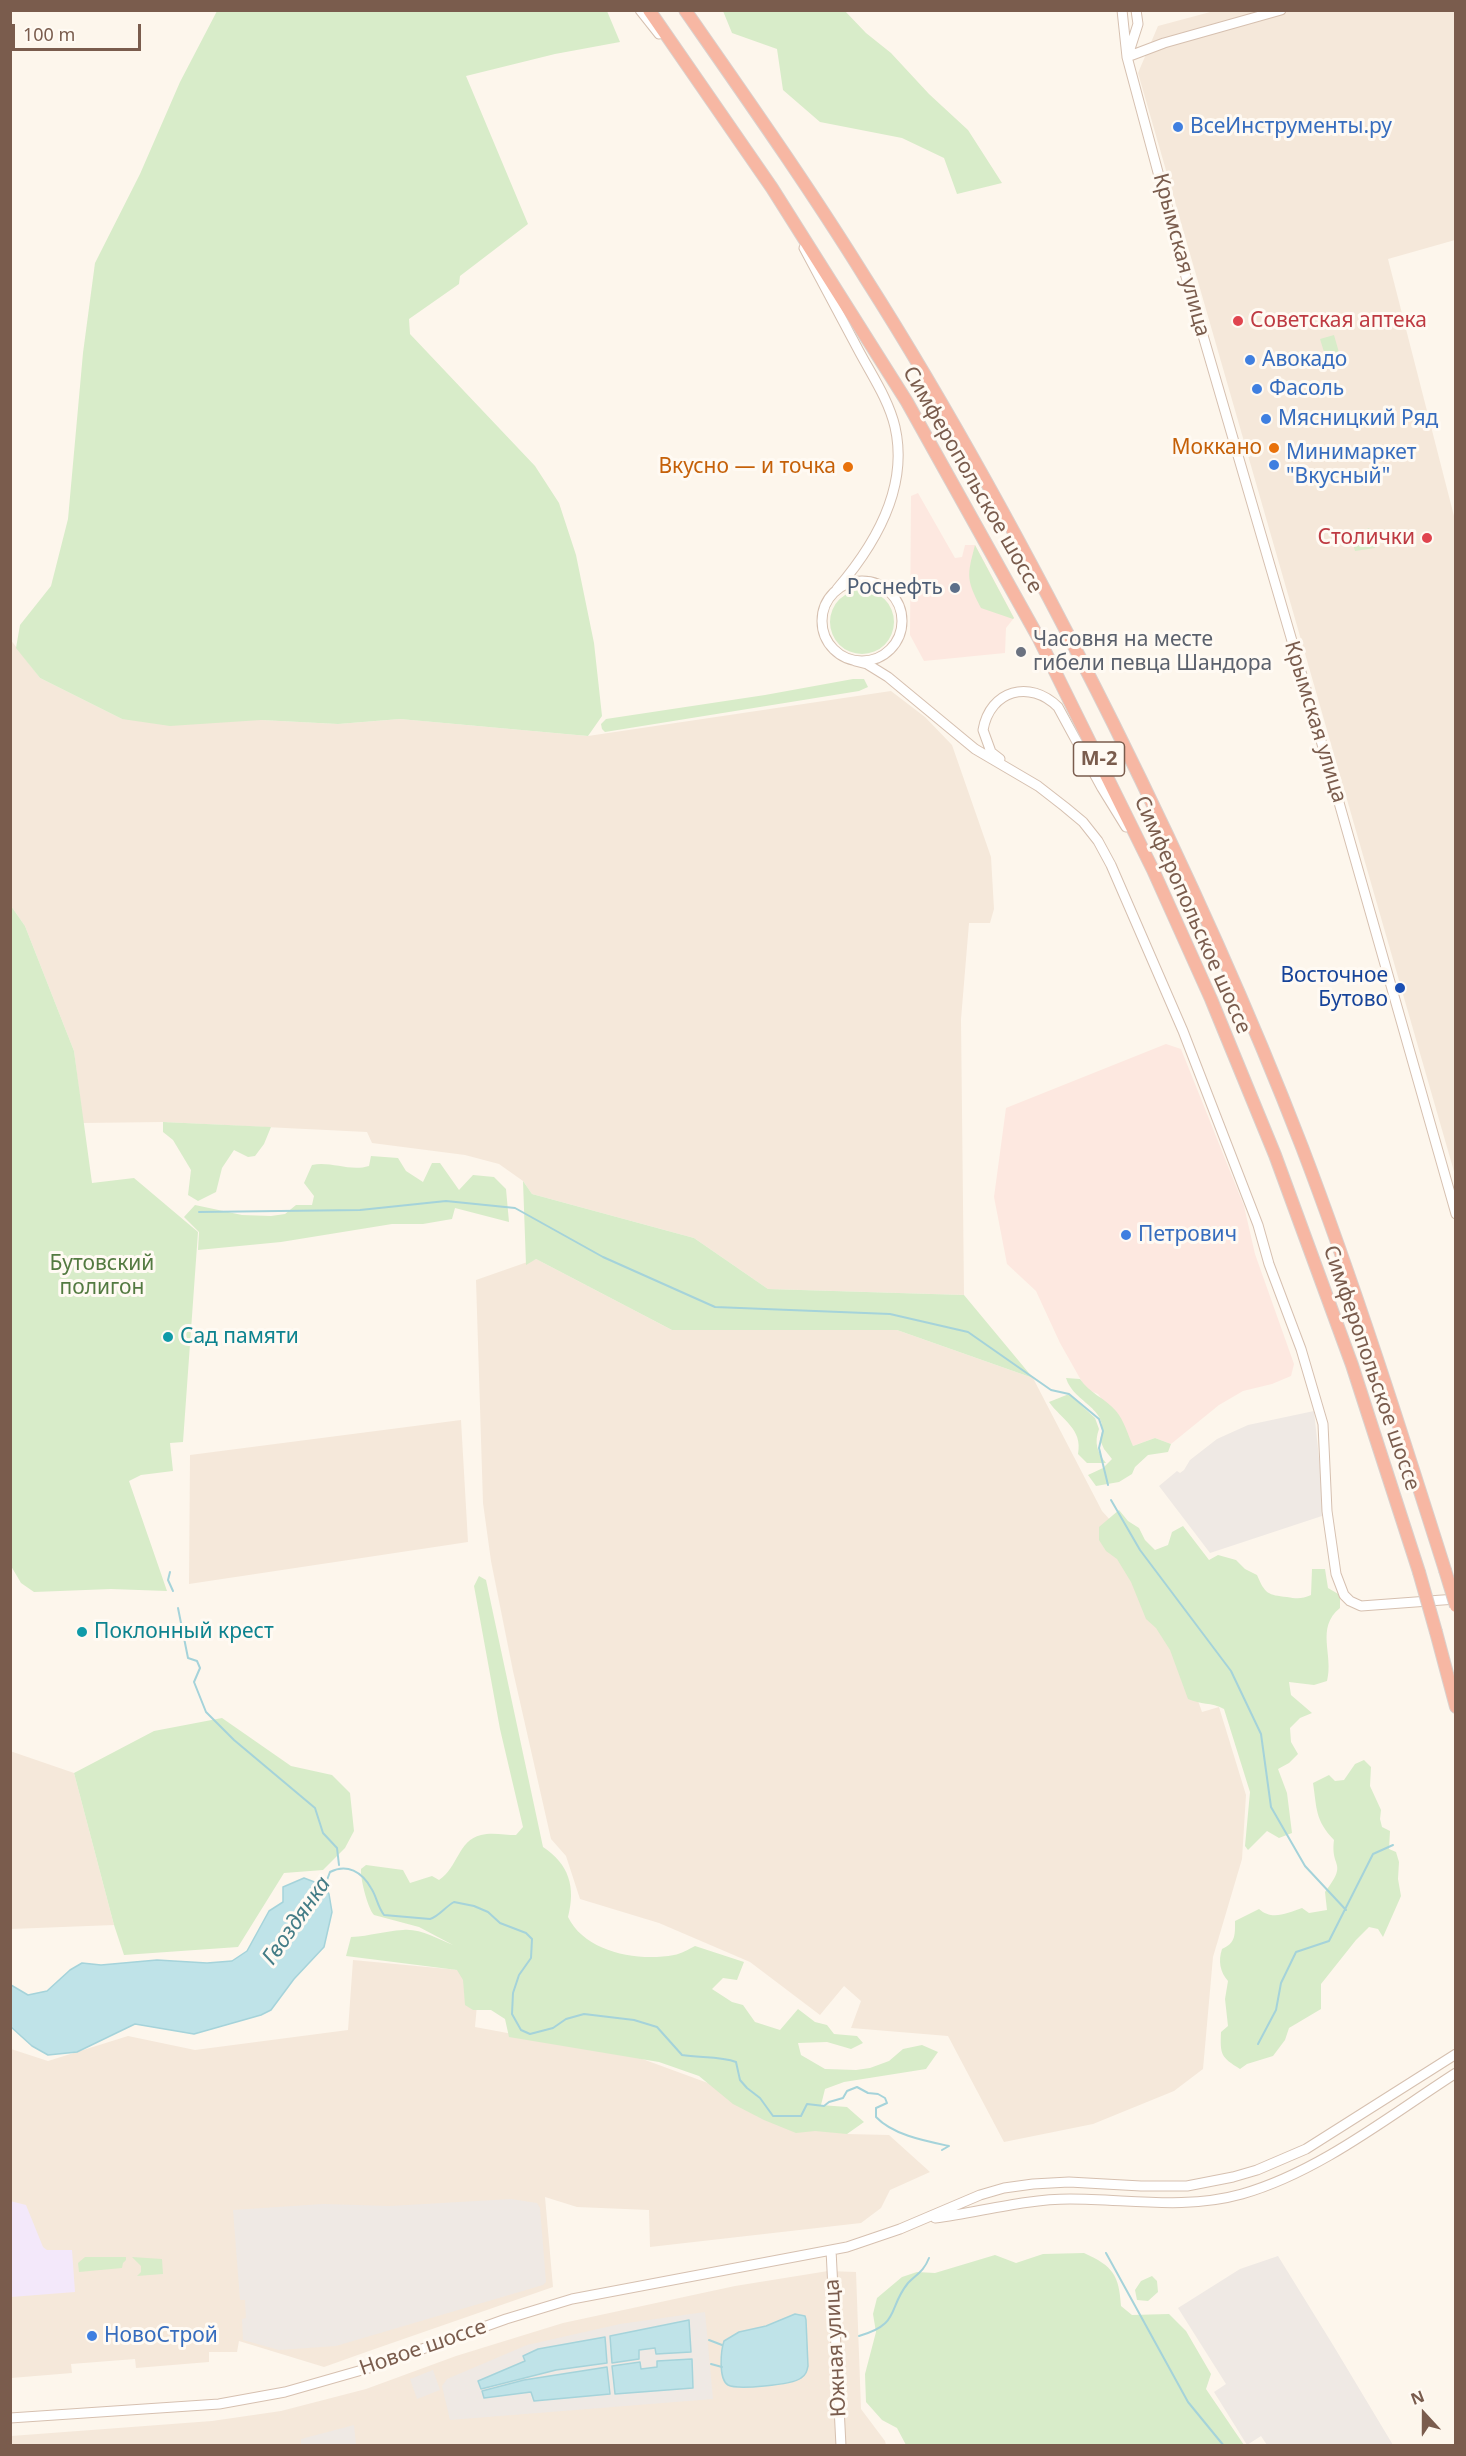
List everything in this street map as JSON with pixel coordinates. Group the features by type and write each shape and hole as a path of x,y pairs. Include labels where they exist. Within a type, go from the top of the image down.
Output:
{"highway":[{"name":"Симферопольское шоссе","path":"649,10 772,188 907,402 986,540 1038,637 1153,870 1211,999 1275,1155 1352,1365 1419,1572 1455,1707"},
{"name":"Симферопольское шоссе","path":"687,10 782,148 931,385 1066,630 1160,819 1235,984 1302,1146 1378,1358 1455,1606"}],"street":[{"path":"640,10 707,94"},
{"name":"Крымская улица","path":"1122,10 1127,57 1188,284 1336,792 1455,1214"},
{"path":"1127,57 1138,24 1136,10"},
{"path":"1127,57 1164,43 1281,10"},
{"path":"772,188 885,398 895,428 897,470 890,501 878,531 863,556 824,608 823,631 835,650 888,676 975,749 1038,786 1065,807 1083,822 1098,841 1128,899 1183,1031 1254,1215 1269,1264 1301,1349 1323,1424 1327,1510 1336,1574 1344,1595 1361,1606 1455,1599"},
{"path":"837,589 857,581 879,584 896,598 900,608 901,630 890,650 868,661 855,660"},
{"path":"1014,773 991,752 982,730 984,721 992,706 1002,698 1015,692 1038,692 1048,697 1058,707 1102,788 1153,870"},
{"path":"925,2219 980,2195 1033,2184 1069,2182 1162,2187 1210,2182 1257,2170 1325,2138 1455,2054"},
{"path":"925,2219 1041,2200 1070,2199 1174,2204 1211,2200 1264,2187 1329,2155 1455,2073"},
{"name":"Новое шоссе","path":"10,2418 219,2404 285,2392 369,2368 506,2319 572,2299 831,2250 871,2240 925,2219"},
{"name":"Южная улица","path":"831,2250 842,2445"}],"shaded area":[{"path":"1214,11 1455,11 1455,240 1388,259 1455,520 1455,1175 1138,73 1158,26"},
{"name":"Роснефть","path":"918,493 955,558 962,557 965,545 975,545 1014,618 1006,628 1005,653 924,661 910,635 911,496"},
{"path":"10,639 40,678 122,719 261,720 338,724 400,719 588,736 891,691 925,717 952,745 991,857 994,909 990,923 969,923 961,1019 964,1295 768,1289 694,1238 532,1194 523,1181 499,1164 465,1155 372,1143 367,1132 163,1122 83,1123 74,1051 25,926 11,906"},
{"name":"Петрович","path":"1166,1044 1181,1049 1244,1206 1255,1254 1294,1364 1291,1376 1272,1384 1243,1391 1219,1405 1171,1444 1155,1438 1133,1446 1098,1394 1086,1389 1060,1343 1036,1291 1007,1264 994,1197 1006,1108"},
{"path":"536,1259 672,1330 897,1330 1033,1378 1102,1511 1148,1562 1202,1712 1219,1707 1246,1795 1242,1859 1213,1957 1203,2069 1174,2091 1093,2124 1004,2142 948,2036 851,2028 861,2001 844,1986 820,2015 750,1962 659,1923 580,1899 566,1856 551,1839 513,1671 491,1561 483,1503 476,1280"},
{"path":"1314,1411 1325,1515 1210,1553 1159,1486 1177,1471 1180,1473 1184,1470 1190,1460 1217,1439 1248,1425"},
{"path":"461,1420 468,1542 189,1584 190,1455"},
{"path":"10,1751 74,1773 114,1925 11,1929"},
{"path":"353,1960 480,1972 475,2027 637,2057 847,2134 889,2135 930,2172 890,2190 881,2208 861,2223 650,2247 649,2210 577,2207 545,2197 553,2287 324,2367 239,2341 237,2352 209,2352 209,2362 136,2368 135,2359 71,2364 72,2373 11,2378 11,2049 48,2061 128,2036 195,2050 348,2030"},
{"path":"511,2199 537,2203 540,2208 546,2282 543,2285 336,2346 279,2350 243,2340 242,2319 246,2318 245,2300 240,2300 233,2210 323,2204 390,2206"},
{"path":"10,2201 26,2205 43,2247 47,2250 72,2250 75,2292 11,2297"},
{"path":"1278,2256 1393,2445 1267,2445 1261,2436 1247,2445 1214,2392 1226,2384 1178,2308 1240,2269"},
{"path":"828,2271 856,2272 861,2409 886,2445 11,2446 11,2436 212,2421 281,2411 366,2389 456,2356 563,2323 735,2286"},
{"path":"705,2312 713,2399 450,2420 442,2386 447,2379 527,2345 620,2324"},
{"path":"433,2370 440,2390 417,2399 410,2379"},
{"path":"354,2425 356,2445 301,2445 301,2439"}],"green space":[{"path":"217,11 607,11 620,42 555,54 466,76 528,224 460,276 459,284 409,319 410,334 535,466 559,503 576,555 594,643 602,716 588,736 400,719 338,724 261,720 170,726 122,719 40,678 16,648 20,625 51,586 68,519 83,353 95,263 140,174 180,82"},
{"path":"723,11 845,11 968,130 1002,183 957,194 944,158 902,138 820,122 783,90 777,49 732,33"},
{"path":"1334,335 1342,363 1328,365 1320,339"},
{"path":"1369,528 1375,548 1355,551 1351,537"},
{"path":"975,545 1013,619 981,608 969,577"},
{"path":"856,590 868,590 885,599 892,610 894,622 892,634 885,645 868,654 856,654 844,649 835,640 830,628 830,616 835,604 844,595"},
{"path":"864,679 868,687 859,691 605,732 601,724 606,719"},
{"name":"Бутовский полигон","path":"11,906 25,926 74,1051 92,1183 134,1178 198,1232 183,1442 170,1443 173,1471 141,1475 129,1481 167,1591 111,1589 34,1592 21,1583 11,1566"},
{"path":"163,1122 271,1127 264,1144 255,1156 248,1157 234,1150 222,1168 216,1192 198,1201 188,1195 191,1170 173,1140 163,1132"},
{"path":"371,1156 398,1158 406,1171 423,1182 432,1163 440,1163 459,1190 473,1175 494,1177 506,1189 509,1222 455,1208 452,1219 423,1224 392,1224 281,1242 198,1250 199,1232 184,1217 195,1205 242,1215 285,1214 296,1205 312,1205 314,1196 304,1183 312,1165 326,1164 362,1168 369,1166"},
{"path":"523,1181 532,1194 694,1238 768,1289 964,1295 1033,1378 897,1330 672,1330 536,1259 526,1265"},
{"path":"1066,1378 1080,1379 1112,1406 1121,1419 1133,1446 1155,1438 1171,1444 1168,1452 1148,1455 1135,1467 1132,1474 1119,1482 1096,1486 1088,1475 1103,1468 1112,1459 1100,1440 1101,1420 1097,1413 1070,1387"},
{"path":"1069,1394 1095,1418 1099,1429 1097,1447 1106,1463 1087,1463 1078,1454 1079,1445 1074,1431 1049,1402"},
{"path":"1119,1510 1128,1521 1139,1528 1145,1540 1155,1550 1168,1545 1172,1532 1183,1526 1209,1560 1218,1555 1236,1560 1245,1569 1257,1575 1262,1586 1271,1594 1297,1598 1311,1595 1312,1569 1325,1569 1328,1588 1340,1595 1340,1608 1328,1624 1329,1671 1327,1681 1314,1685 1289,1682 1291,1695 1312,1713 1300,1718 1290,1728 1291,1742 1298,1754 1278,1769 1287,1793 1292,1833 1279,1838 1267,1831 1248,1850 1245,1846 1250,1792 1224,1709 1188,1699 1170,1650 1156,1628 1146,1619 1131,1582 1117,1559 1106,1551 1099,1540 1099,1527"},
{"path":"479,1576 486,1580 543,1847 559,1861 568,1877 571,1896 568,1917 576,1929 599,1946 629,1955 660,1957 682,1953 695,1946 744,1962 737,1980 723,1978 712,1989 732,2002 743,2005 755,2022 780,2030 798,2009 815,2022 827,2025 834,2034 857,2036 863,2043 851,2049 827,2042 798,2043 801,2055 825,2069 870,2068 889,2061 903,2049 922,2045 938,2052 926,2069 844,2082 825,2089 821,2105 847,2107 864,2122 847,2134 815,2131 796,2133 733,2104 699,2076 659,2062 509,2037 505,2019 491,2010 473,2010 465,2005 463,1980 457,1970 346,1956 351,1937 396,1931 422,1932 453,1945 419,1927 374,1915 367,1900 362,1879 361,1869 366,1865 403,1870 410,1883 432,1876 439,1880 450,1869 467,1842 473,1838 490,1834 516,1835 523,1827 500,1729 474,1586"},
{"path":"222,1718 291,1766 332,1775 350,1793 354,1831 345,1848 323,1870 284,1873 238,1947 124,1955 74,1773 154,1731"},
{"path":"1364,1760 1371,1767 1370,1786 1381,1810 1382,1827 1390,1831 1389,1849 1396,1852 1399,1862 1398,1879 1401,1896 1383,1937 1378,1929 1369,1927 1321,1984 1321,2009 1289,2028 1285,2040 1273,2056 1247,2064 1240,2069 1225,2058 1221,2046 1221,2032 1228,2026 1225,1999 1228,1981 1220,1966 1222,1949 1232,1941 1235,1934 1235,1921 1259,1909 1269,1915 1285,1914 1302,1908 1309,1913 1327,1910 1325,1892 1336,1875 1337,1865 1333,1849 1334,1840 1320,1820 1313,1783 1329,1775 1335,1781 1344,1780 1355,1764"},
{"path":"1084,2253 1102,2262 1113,2273 1121,2306 1132,2315 1169,2314 1186,2331 1211,2374 1206,2389 1244,2445 906,2445 897,2428 882,2420 866,2402 865,2374 876,2332 873,2314 877,2298 902,2277 917,2272 935,2273 995,2255 1016,2263 1043,2254"},
{"path":"85,2257 126,2257 126,2260 122,2268 79,2272 78,2263"},
{"path":"132,2257 162,2259 163,2274 137,2276 141,2272 141,2266"},
{"path":"1152,2276 1157,2281 1158,2292 1148,2301 1137,2300 1135,2290 1141,2281"}],"water":[{"path":"304,1878 325,1886 329,1894 332,1912 324,1947 294,1979 271,2010 194,2034 135,2024 77,2052 48,2055 32,2046 11,2027 11,1985 28,1995 47,1991 70,1970 82,1963 101,1965 157,1960 207,1963 232,1961 247,1951 269,1911 283,1902 283,1887"},
{"path":"795,2314 805,2316 806,2320 808,2366 804,2376 796,2381 776,2385 742,2387 728,2385 722,2371 721,2357 724,2341 739,2332 766,2326"},
{"path":"689,2320 691,2352 656,2354 655,2348 639,2350 639,2359 612,2363 610,2336"},
{"path":"605,2337 607,2363 556,2370 481,2389 478,2381 525,2361 523,2356 538,2349"},
{"path":"692,2359 693,2388 615,2394 612,2366 640,2362 641,2369 657,2367 657,2361"},
{"path":"607,2367 610,2394 534,2401 531,2392 484,2398 482,2391 524,2380"}],"waterway":[{"path":"199,1212 360,1210 446,1201 515,1208 603,1257 715,1307 890,1314 968,1332 1051,1390 1069,1394 1099,1419 1103,1431 1099,1448 1108,1485"},
{"path":"1111,1500 1140,1550 1231,1671 1261,1734 1271,1807 1305,1866 1346,1910"},
{"path":"170,1572 168,1580 173,1591"},
{"path":"178,1608 188,1658 197,1661 200,1668 194,1682 206,1712 234,1740 315,1808 323,1833 337,1848 339,1865"},
{"name":"Гвоздянка","path":"1258,2044 1276,2010 1281,1983 1296,1952 1329,1941 1373,1854 1393,1845"},
{"name":"Гвоздянка","path":"324,1888 330,1872 336,1869 348,1869 359,1874 367,1882 384,1915 430,1919 454,1902 474,1906 488,1912 500,1923 526,1933 532,1939 531,1958 519,1975 513,1993 512,2014 521,2030 530,2034 553,2028 566,2019 584,2014 634,2020 657,2027 682,2055 736,2062 740,2080 760,2098 773,2116 801,2116 807,2104 824,2106 843,2098 847,2091 857,2087 885,2098 887,2103 876,2108 876,2117 883,2123 900,2133 949,2146"},
{"name":"Гвоздянка","path":"942,2150 949,2146"},
{"path":"1106,2253 1188,2402 1224,2446"},
{"path":"859,2336 887,2321 902,2292 923,2269 929,2258"},
{"path":"709,2340 722,2345"},
{"path":"711,2364 722,2367"}],"place":[{"name":"ВсеИнструменты.ру","path":"1178,127"},
{"name":"Советская аптека","path":"1238,321"},
{"name":"Авокадо","path":"1250,360"},
{"name":"Фасоль","path":"1257,389"},
{"name":"Мясницкий Ряд","path":"1266,419"},
{"name":"Моккано","path":"1274,448"},
{"name":"Минимаркет \"Вкусный\"","path":"1274,465"},
{"name":"Вкусно — и точка","path":"848,467"},
{"name":"Столички","path":"1427,538"},
{"name":"Роснефть","path":"955,588"},
{"name":"Часовня на месте гибели певца Шандора","path":"1021,652"},
{"name":"Восточное Бутово","path":"1400,988"},
{"name":"Петрович","path":"1126,1235"},
{"name":"Сад памяти","path":"168,1337"},
{"name":"Поклонный крест","path":"82,1632"},
{"name":"НовоСтрой","path":"92,2336"}]}
